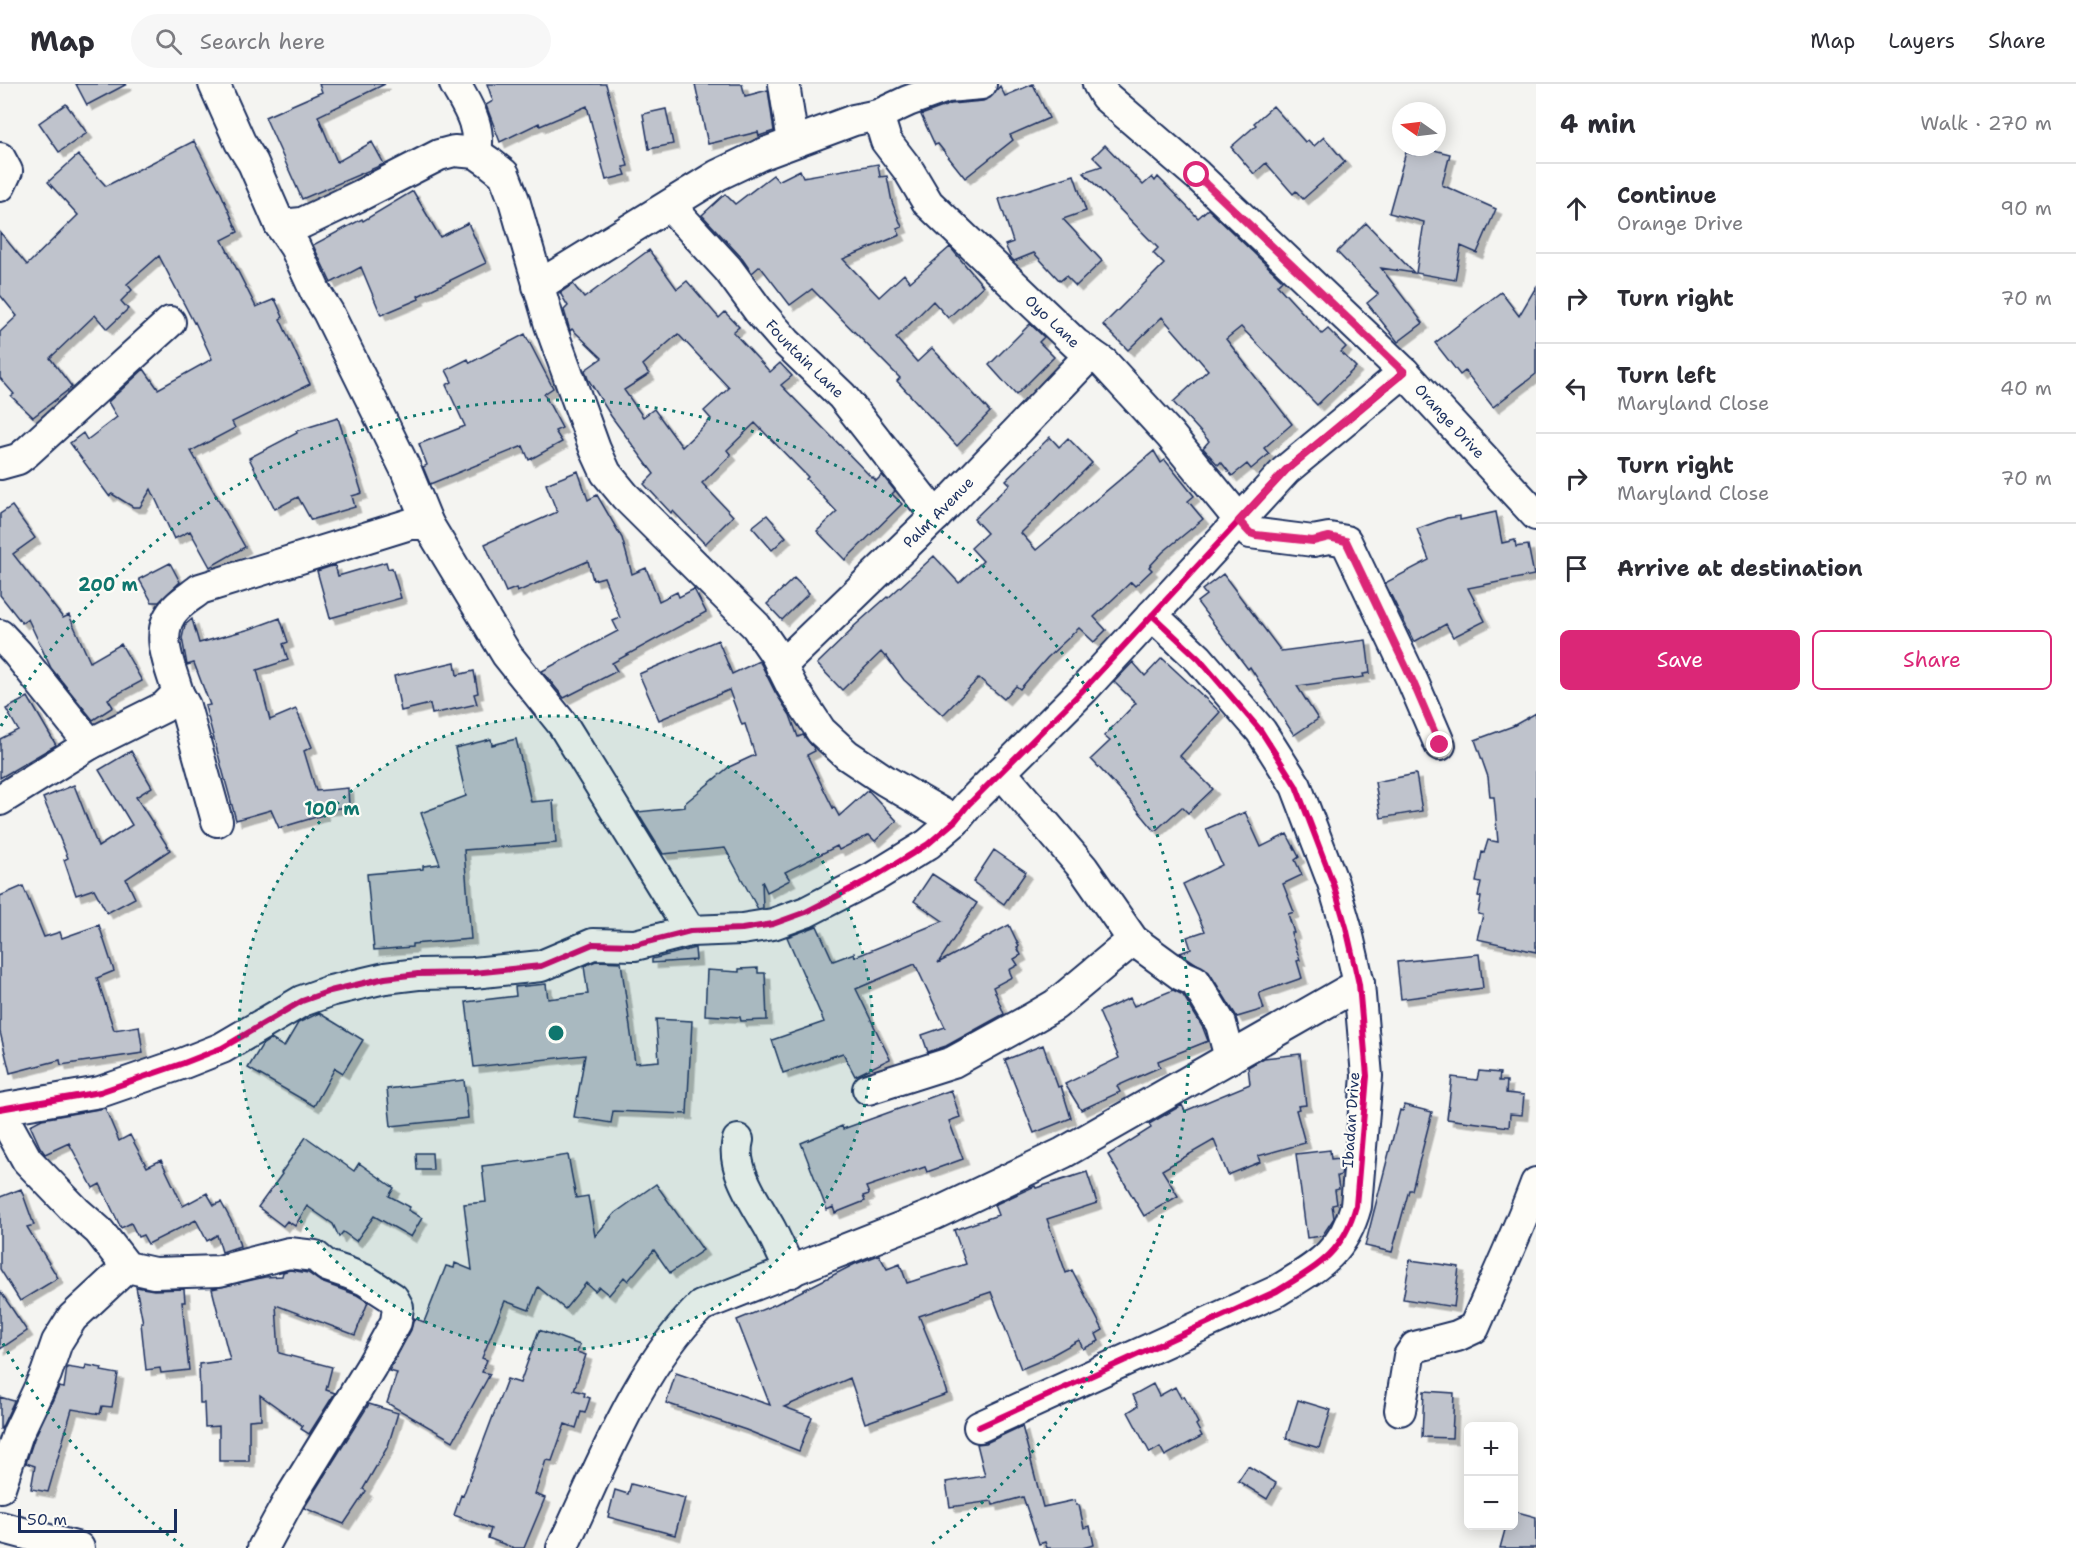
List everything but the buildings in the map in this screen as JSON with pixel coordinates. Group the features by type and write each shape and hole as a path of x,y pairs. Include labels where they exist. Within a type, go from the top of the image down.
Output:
{"street":[{"path":"214,84 240,142 253,163 280,225 295,247 406,470 428,524 507,655 563,725 690,931"},
{"path":"455,84 476,125 478,139 476,153"},
{"path":"784,84 793,142"},
{"path":"538,286 718,175 760,155 854,120 878,115 947,87 981,84"},
{"name":"Orange Drive","path":"1098,84 1105,96 1197,175 1404,372 1536,515"},
{"name":"Oyo Lane","path":"878,115 886,141 909,171 928,203 1076,344 1104,363 1170,435 1239,521"},
{"path":"280,225 302,223 439,155 454,152 476,153 504,174 514,200 550,325 606,473 632,504 756,626 821,731 847,755 886,781 955,821"},
{"path":"0,158 7,171 0,186"},
{"name":"Fountain Lane","path":"670,206 728,269 758,310 786,342 842,396 936,516"},
{"path":"0,464 18,459 27,452 170,322"},
{"name":"Palm Avenue","path":"781,666 936,516 1091,354"},
{"path":"263,1548 289,1500 396,1322 398,1307 393,1298 348,1272 327,1266 315,1256 289,1253 219,1270 154,1273 127,1267 99,1230 76,1211 27,1160 0,1110 100,1092 184,1063 222,1048 302,1001 330,991 385,978 418,974 473,973 540,966 593,944 635,945 690,931 742,929 773,924 806,912 874,877 928,844 955,821 968,805 1084,689 1286,470 1404,372"},
{"path":"1239,521 1250,533 1256,535 1313,541 1329,537 1346,541 1413,682 1440,745"},
{"path":"217,821 185,706 178,693 164,648 166,623 176,608 200,589 410,524 428,524"},
{"name":"Ibadan Drive","path":"979,1427 1277,1291 1308,1272 1331,1254 1351,1225 1356,1206 1367,1076 1359,984 1333,883 1296,786 1261,731 1199,659 1152,615"},
{"path":"0,635 90,744"},
{"path":"0,800 90,744 164,707 178,693"},
{"path":"1001,772 1083,868 1133,940 1181,975 1195,981 1221,1024 1230,1058"},
{"path":"868,1089 953,1062 1031,1019 1055,1005 1133,940"},
{"path":"562,1548 634,1397 684,1323 701,1306 935,1214 1063,1153 1359,984"},
{"path":"738,1140 736,1147 741,1171 752,1200 770,1228 791,1272"},
{"path":"1400,1410 1409,1356 1415,1347 1457,1336 1474,1328 1503,1258 1519,1229 1536,1183"},
{"path":"0,1487 18,1433 46,1374 57,1342 72,1318 127,1267"},
{"path":"0,1527 79,1548"}],"cycle path":[{"path":"0,1109 100,1092 184,1063 222,1048 302,1001 330,991 385,978 418,974 473,973 541,966 593,944 635,945 690,931 742,929 773,924 806,912 874,877 928,844 955,821 968,805 1084,689 1286,470 1404,372"},
{"path":"979,1427 1277,1291 1316,1266 1336,1248 1344,1236 1356,1206 1367,1076 1359,984 1333,883 1296,786 1261,731 1199,659 1152,615"}],"route":[{"path":"1197,175 1404,372 1286,470 1239,521 1250,533 1256,535 1313,541 1329,537 1346,541 1413,682 1440,745"}]}
